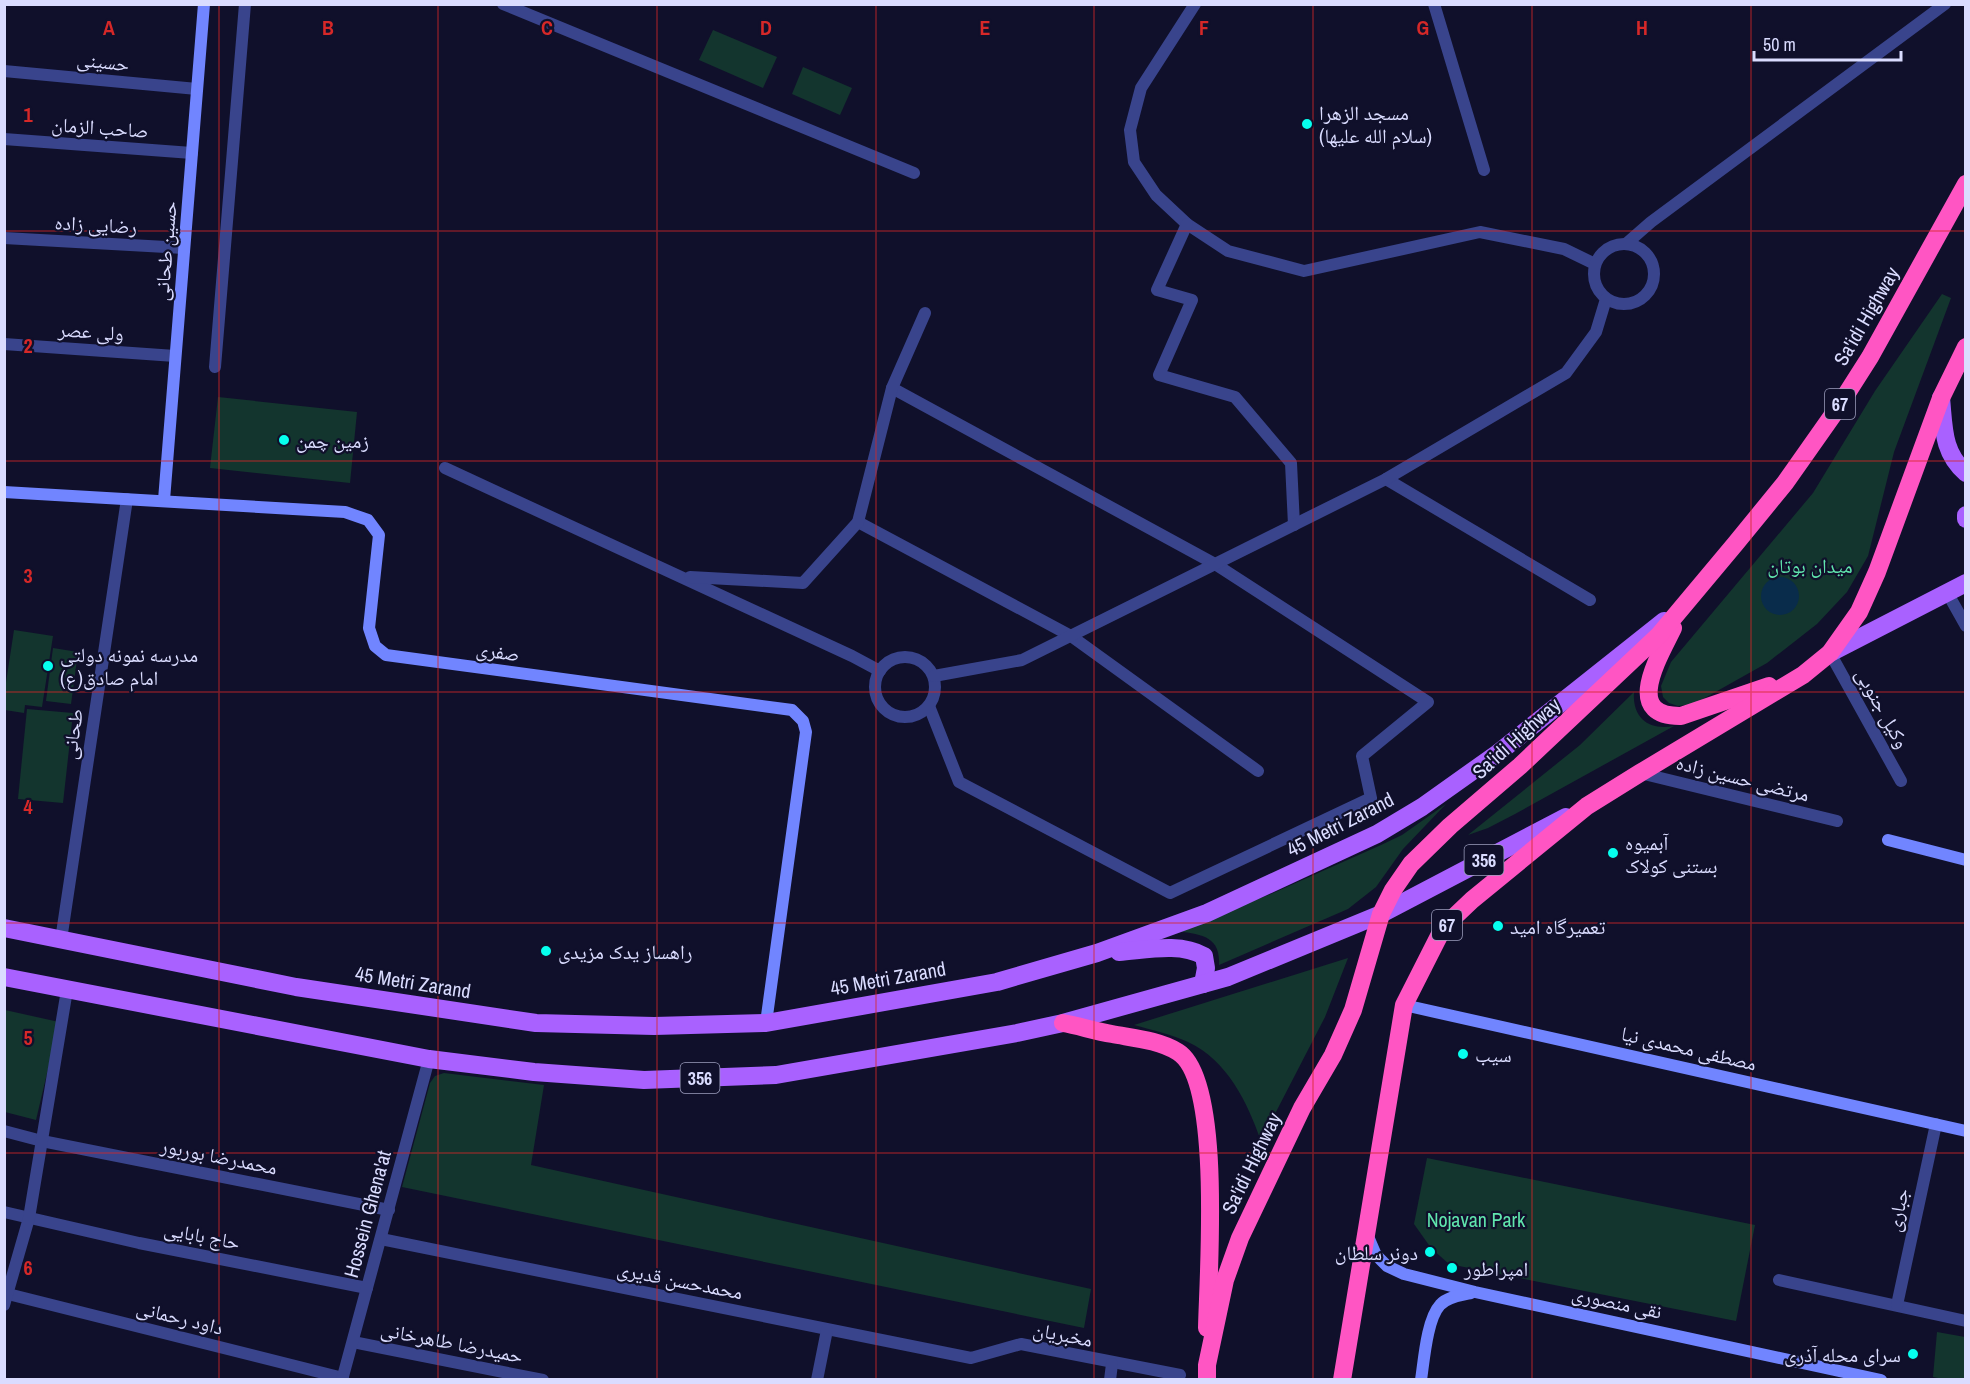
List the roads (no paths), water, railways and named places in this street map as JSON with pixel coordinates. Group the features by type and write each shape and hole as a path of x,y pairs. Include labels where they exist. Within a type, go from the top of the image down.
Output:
{"highway":[{"name":"Sa'idi Highway","path":"1207,1372 1226,1280 1240,1238 1302,1108 1333,1055 1353,1010 1381,914 1392,890 1411,864 1659,635 1785,483 1870,357 1965,184"},
{"name":"67","path":"1342,1380 1404,1005 1439,936 1452,919 1472,900 1587,806 1803,675 1830,653 1859,612 1878,572 1941,398 1965,347"},
{"path":"1684,605 1655,664 1650,681 1648,698 1655,711 1668,716 1682,716 1803,675"},
{"path":"1063,1023 1159,1044 1179,1052 1196,1075 1208,1133 1210,1214 1207,1372"}],"main road":[{"path":"1941,398 1946,441 1954,462 1965,473"},
{"path":"1830,653 1948,594 1965,583"},
{"name":"45 Metri Zarand","path":"4,928 296,987 536,1023 654,1026 766,1023 997,981 1097,953 1207,913 1377,834 1422,807 1498,753 1684,605"},
{"name":"356","path":"4,977 429,1059 534,1072 644,1080 776,1075 1017,1033 1063,1023 1228,977 1381,914 1587,806"},
{"path":"1097,953 1169,948 1194,950 1204,956 1206,968 1203,984"}],"street":[{"name":"حسین طحانی","path":"164,500 204,4"},
{"path":"215,367 245,4"},
{"path":"503,4 914,173"},
{"path":"1195,4 1141,88 1130,130 1134,162 1156,195 1187,225 1228,250 1304,271 1480,232 1564,249 1595,264"},
{"path":"1434,4 1484,170"},
{"path":"1627,243 1651,222 1945,4"},
{"name":"حسینی","path":"4,70 197,89"},
{"name":"صاحب الزمان","path":"4,139 192,153"},
{"path":"1187,225 1157,290 1192,300 1159,375 1235,397 1291,463 1294,525"},
{"name":"رضایی زاده","path":"4,238 184,248"},
{"path":"1627,243 1645,251 1654,268 1655,279 1645,296 1637,302 1616,304 1599,292 1593,273 1600,255 1617,244 1627,243"},
{"path":"934,676 1022,660 1386,479 1566,373 1596,332 1606,299"},
{"path":"682,577 803,583 858,522 892,388 925,313"},
{"name":"ولی عصر","path":"4,344 175,356"},
{"path":"892,388 1215,564 1428,702 1362,756 1371,798 1170,893 958,782 928,705"},
{"path":"445,468 880,671"},
{"path":"1386,479 1590,600"},
{"name":"صفری","path":"4,492 345,512 368,520 378,535 369,628 375,646 386,655 792,710 803,721 806,732 766,1023"},
{"name":"طحانی","path":"61,940 127,499"},
{"path":"858,522 1071,636 1258,771"},
{"path":"1948,594 1965,626"},
{"name":"وکیل جنوبی","path":"1830,653 1901,781"},
{"path":"912,657 928,667 934,676 934,696 921,712 911,716 891,713 877,697 875,688 880,671 894,659 912,657"},
{"name":"مرتضی حسین زاده","path":"1640,772 1837,821"},
{"path":"1888,840 1965,860"},
{"path":"6,1300 29,1218 67,990"},
{"name":"مصطفی محمدی نیا","path":"1404,1005 1965,1131"},
{"name":"Hossein Ghena'at","path":"343,1379 429,1059"},
{"name":"جباری","path":"1897,1305 1936,1124"},
{"name":"محمدرضا بوربور","path":"4,1131 42,1141 389,1210"},
{"name":"حاج بابایی","path":"4,1212 139,1243 367,1288"},
{"name":"نقی منصوری","path":"1366,1230 1376,1255 1387,1266 1404,1274 1475,1292 1881,1380"},
{"name":"محمدحسن قدیری","path":"381,1239 971,1358"},
{"path":"1779,1280 1965,1321"},
{"path":"1421,1380 1432,1317 1440,1304 1453,1297 1475,1292"},
{"name":"داود رحمانی","path":"6,1300 343,1379"},
{"path":"817,1380 827,1330"},
{"name":"حمیدرضا طاهرخانی","path":"353,1342 543,1380"},
{"name":"مخبریان","path":"971,1358 1021,1344 1112,1364 1180,1375"},
{"name":"مخبریان","path":"1110,1380 1112,1364"}],"water":[{"path":"1780,577 1793,583 1799,596 1793,609 1780,615 1767,609 1761,596 1767,583"}],"place":[{"name":"مسجد الزهرا (سلام الله علیها)","path":"1307,124"},
{"name":"زمین چمن","path":"284,440"},
{"name":"مدرسه نمونه دولتی امام صادق(ع)","path":"48,666"},
{"name":"آبمیوه بستنی کولاک","path":"1613,853"},
{"name":"تعمیرگاه امید","path":"1498,926"},
{"name":"راهساز یدک مزیدی","path":"546,951"},
{"name":"سیب","path":"1463,1054"},
{"name":"دونر سلطان","path":"1430,1252"},
{"name":"امپراطور","path":"1452,1268"},
{"name":"سرای محله آذری","path":"1913,1354"}],"park label":[{"name":"میدان بوتان","path":"1810,565"},
{"name":"Nojavan Park","path":"1476,1219"}]}
